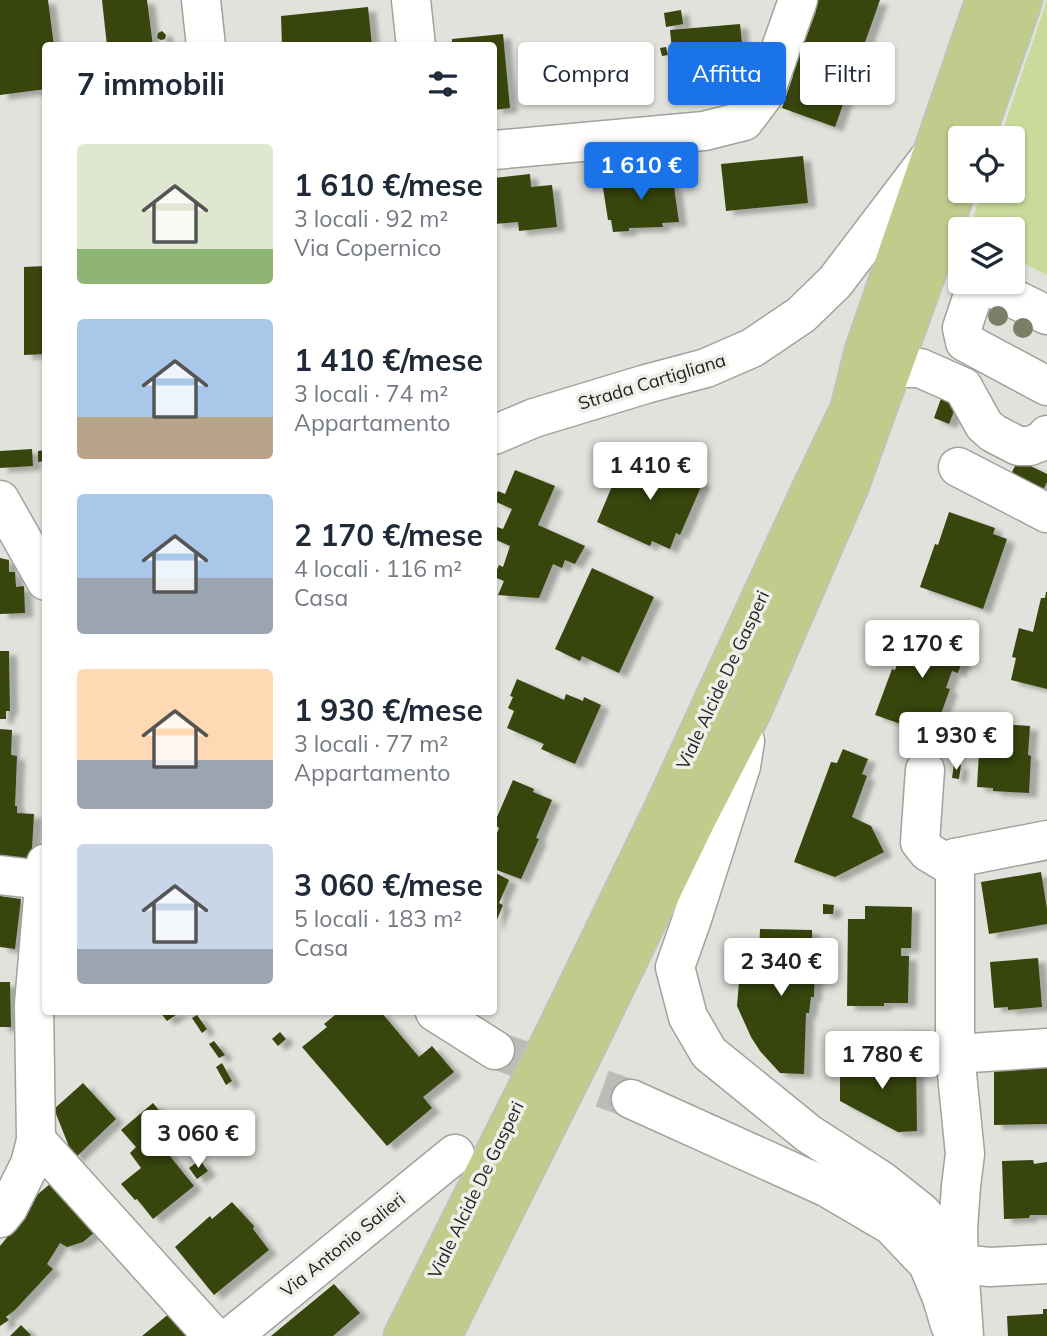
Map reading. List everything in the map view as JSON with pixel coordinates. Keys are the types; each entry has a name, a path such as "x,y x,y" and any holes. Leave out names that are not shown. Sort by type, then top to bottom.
{"main road":[{"name":"Viale Alcide De Gasperi","path":"442,1336 751,713 849,487 934,150 985,0"},
{"path":"979,126 1023,0"},
{"name":"Viale Alcide De Gasperi","path":"403,1336 663,810 807,498 883,346 949,203"}],"street":[{"path":"201,0 206,42"},
{"path":"411,0 416,42"},
{"path":"497,150 704,131 744,121 765,93 798,0"},
{"name":"Strada Cartigliana","path":"497,434 534,418 706,368 752,348 801,315 835,282 934,150"},
{"path":"973,294 962,328 965,342 1047,386"},
{"path":"1004,294 1045,315"},
{"path":"883,346 928,342 1045,405 1047,412"},
{"path":"883,346 920,368 963,387 984,425 993,433 1018,446 1030,446 1045,440 1047,435"},
{"path":"958,467 1047,513"},
{"path":"0,500 42,574"},
{"path":"751,713 741,766 675,967 688,1017 709,1053 809,1134 882,1181 921,1212 942,1236 959,1264"},
{"path":"925,770 920,842 928,852 948,864 955,858 1047,840"},
{"path":"955,858 955,1054 965,1154 958,1230 964,1336"},
{"path":"0,875 42,871"},
{"path":"0,1218 8,1208 30,1164 36,1140 34,1004 42,898"},
{"path":"440,1015 495,1050"},
{"path":"861,1052 928,1051 955,1054 1047,1048"},
{"path":"631,1099 828,1188 891,1225 928,1264 953,1336"},
{"path":"36,1140 213,1336"},
{"name":"Via Antonio Salieri","path":"232,1336 455,1154"},
{"path":"882,1181 911,1186 925,1183 965,1154"},
{"path":"959,1264 990,1267 1047,1264"}],"green space":[{"path":"1047,0 1047,275 1025,264 1025,217 973,217 978,203 1025,203 1025,126 1004,126"}],"building":[{"path":"0,0 48,0 53,42 42,42 42,90 0,95"},
{"path":"102,0 147,0 152,42 107,42"},
{"path":"818,0 880,0 865,42 805,42 816,11 814,10"},
{"path":"368,7 372,42 282,42 281,16"},
{"path":"681,10 683,24 666,27 664,13"},
{"path":"740,24 742,42 671,42 670,30"},
{"path":"162,31 166,35 165,39 161,40 157,38"},
{"path":"503,34 510,108 497,110 497,42 452,42 452,39"},
{"path":"666,47 668,55 662,56 660,48"},
{"path":"800,54 800,105 843,105 835,127 782,108 786,105 793,76 791,75"},
{"path":"803,156 808,203 726,211 721,164"},
{"path":"669,171 679,222 662,223 663,227 629,228 629,231 613,232 611,220 608,220 603,188 617,186 616,177"},
{"path":"530,174 531,187 552,185 557,227 519,231 518,222 497,224 497,178"},
{"path":"42,266 42,354 24,355 24,267"},
{"path":"943,393 959,399 949,424 934,418"},
{"path":"32,449 33,466 0,468 0,451"},
{"path":"42,450 42,462 38,462 38,451"},
{"path":"636,454 703,482 680,535 676,533 670,549 652,541 650,546 597,522 623,460 632,465"},
{"path":"1018,460 1047,474 1043,490 1011,474"},
{"path":"515,470 555,486 538,525 585,546 575,564 565,560 562,568 553,564 539,598 498,595 504,581 497,578 497,570 499,565 503,567 510,546 497,540 497,527 503,529 512,509 497,502 498,491 505,494"},
{"path":"949,512 995,528 993,534 1007,539 983,609 920,587"},
{"path":"0,558 9,560 9,572 15,572 16,587 24,586 25,613 0,614"},
{"path":"592,568 654,597 619,673 582,656 580,661 555,649"},
{"path":"1046,592 1047,689 1011,680 1016,658 1012,657 1019,628 1033,632 1041,598 1045,598"},
{"path":"924,625 969,641 958,673 952,671 946,688 950,689 934,733 875,715 907,638 918,642"},
{"path":"0,651 9,651 10,711 6,711 6,719 0,719"},
{"path":"517,679 564,700 566,694 583,701 584,697 601,705 575,764 541,749 544,744 507,728 514,711 508,708 513,697 510,696"},
{"path":"986,723 1030,726 1029,793 993,791 993,788 977,787 979,752 984,752"},
{"path":"0,729 12,730 11,755 17,756 17,813 34,814 31,865 0,863"},
{"path":"843,749 868,759 862,774 867,776 852,817 871,826 884,852 835,877 794,862 831,762 837,763"},
{"path":"954,764 961,765 959,779 952,778"},
{"path":"513,780 552,800 536,838 539,839 521,879 497,870 497,817"},
{"path":"1041,872 1047,924 989,934 981,882"},
{"path":"497,874 509,880 499,903 503,905 497,920"},
{"path":"0,896 21,899 15,949 0,947"},
{"path":"823,904 834,905 833,914 823,914"},
{"path":"865,906 912,907 911,948 901,948 901,956 909,956 908,1003 847,1006 848,919 865,919"},
{"path":"760,929 812,930 814,997 811,997 809,1013 806,1013 804,1074 780,1073 751,1037 737,1006 739,982 756,982"},
{"path":"1038,958 1042,1007 1008,1010 1008,1007 994,1008 990,962"},
{"path":"0,982 10,982 11,1027 0,1027"},
{"path":"162,1015 176,1015 167,1021"},
{"path":"197,1015 207,1029 202,1033 192,1018"},
{"path":"335,1015 384,1015 419,1057 432,1046 454,1072 423,1097 432,1108 387,1146 302,1047 327,1027 324,1024"},
{"path":"280,1032 286,1039 278,1046 272,1039"},
{"path":"214,1041 225,1055 219,1058 209,1044"},
{"path":"916,1059 917,1131 898,1132 840,1101 840,1062"},
{"path":"222,1063 232,1081 226,1085 216,1067"},
{"path":"1047,1067 1047,1124 994,1125 994,1071"},
{"path":"83,1083 116,1119 74,1159 54,1109"},
{"path":"153,1103 168,1121 163,1125 176,1141 165,1150 194,1186 153,1219 121,1184 141,1168 130,1153 136,1147 121,1130"},
{"path":"200,1160 208,1171 197,1179 189,1168"},
{"path":"1033,1160 1034,1164 1047,1162 1047,1215 1004,1219 1002,1161"},
{"path":"56,1179 102,1226 83,1242 67,1247 60,1243 47,1264 53,1269 6,1317 9,1320 0,1326 0,1246 27,1213 38,1194"},
{"path":"232,1202 254,1226 253,1229 269,1250 214,1295 175,1247 210,1216 212,1219"},
{"path":"334,1284 360,1313 333,1336 271,1336"},
{"path":"1043,1309 1047,1309 1047,1336 1008,1336 1007,1316 1043,1314"},
{"path":"170,1313 190,1336 142,1336"},
{"path":"21,1325 31,1335 10,1336"}],"tunnel":[{"path":"495,1050 631,1099"}]}
